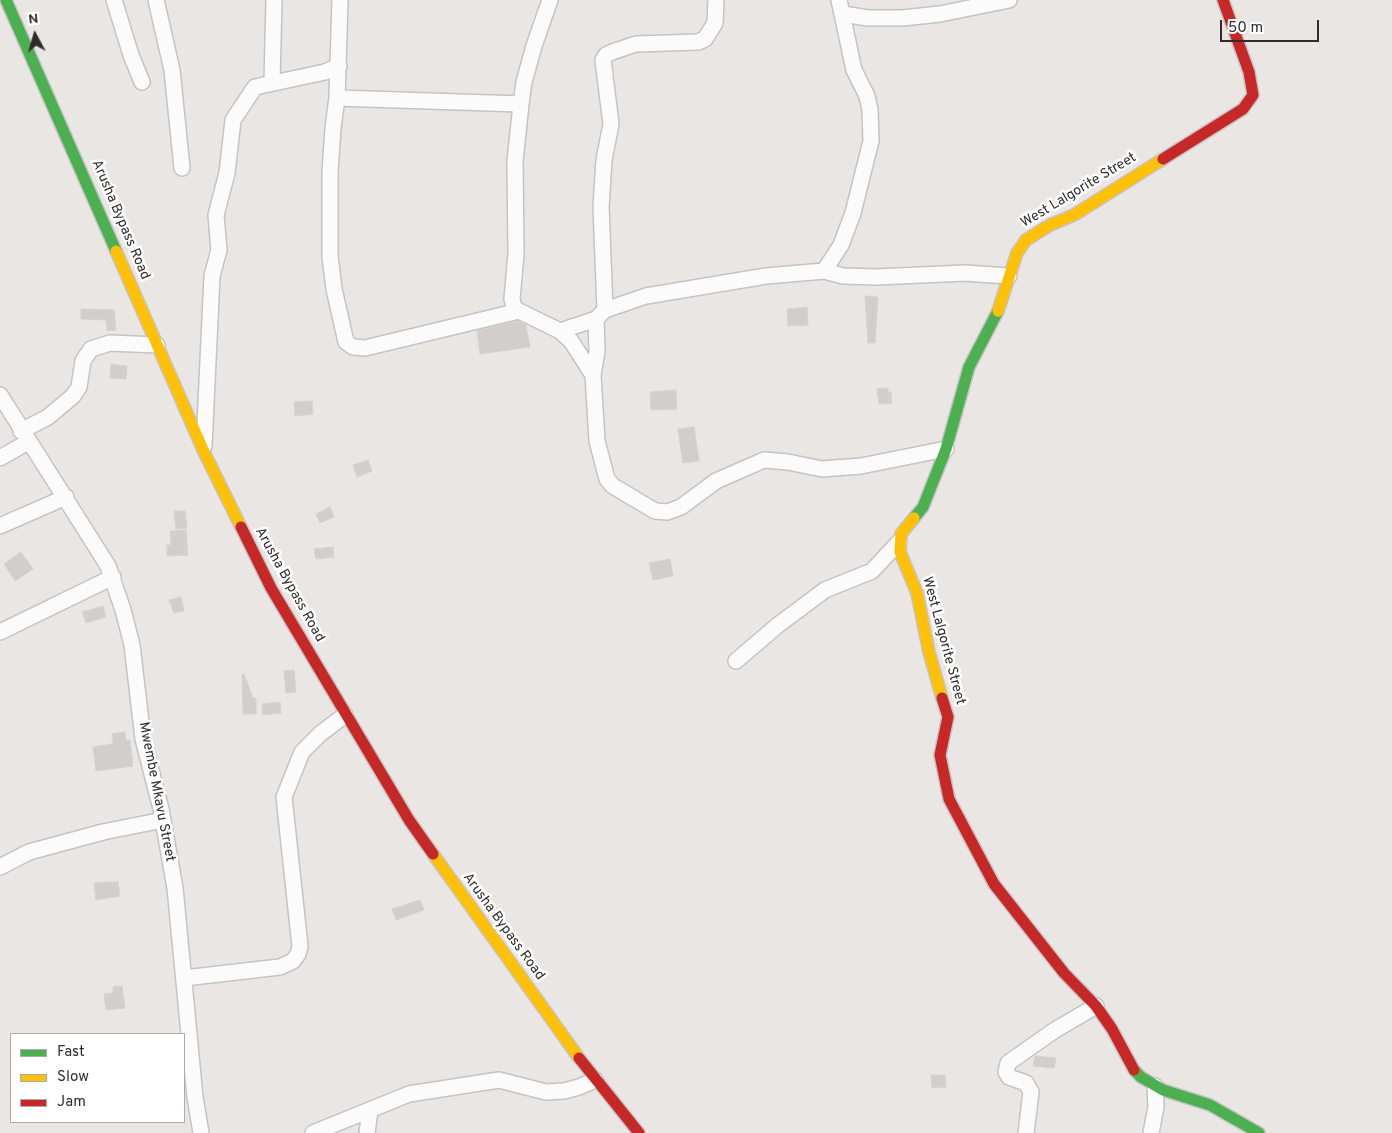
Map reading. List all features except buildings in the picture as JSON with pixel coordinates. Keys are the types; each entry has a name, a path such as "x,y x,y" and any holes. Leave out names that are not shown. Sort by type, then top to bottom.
{"street":[{"name":"Arusha Bypass Road","path":"6,0 83,172 204,452 266,580 345,715 415,828 595,1080 638,1133"},
{"path":"114,0 131,55 142,82"},
{"path":"156,0 172,70 182,168"},
{"path":"272,82 274,0"},
{"path":"340,0 339,66 330,172 330,256 334,289 346,342 353,347 365,348 519,311"},
{"path":"550,0 534,46 520,104 515,161 516,254 512,298 514,308 560,331 580,353 593,375"},
{"path":"716,0 715,23 706,39 691,42 636,44 612,52 603,60 611,124 604,160 600,314 593,375 597,441 607,479 613,486 654,511 667,512 680,507 716,481 764,460 788,462 822,469 861,466 946,449"},
{"path":"841,7 868,18 902,18 940,14 1009,0"},
{"name":"West Lalgorite Street","path":"1223,0 1249,72 1253,95 1249,102 1243,108 1074,215 1043,229 1026,240 1016,253 997,314 969,367 946,449 923,507 901,534 899,542 900,552 917,593 929,652 948,718 940,755 942,773 950,799 994,884 1064,973 1096,1006 1112,1029 1134,1070 1155,1086 1210,1105 1259,1133"},
{"path":"824,271 841,245 853,213 871,141 870,110 867,96 854,70 841,7"},
{"path":"204,452 212,276 219,250 216,215 227,173 231,132 236,114 254,87 325,72 339,66"},
{"path":"337,98 520,104"},
{"path":"560,331 600,314 660,293 766,276 824,271 842,276 876,277 965,273 1009,276"},
{"path":"0,458 73,396 79,387 84,361 91,349 110,343 157,346"},
{"name":"Mwembe Mkavu Street","path":"0,395 24,436 66,497 108,566 113,577 132,645 143,739 163,820 175,888 194,1097 201,1133"},
{"path":"0,526 66,497"},
{"path":"736,661 778,625 825,590 872,571 899,542"},
{"path":"0,632 113,577"},
{"path":"184,978 280,967 293,961 298,954 300,946 284,797 302,752 320,734 345,715"},
{"path":"0,867 29,852 104,832 163,820"},
{"path":"1026,1133 1031,1092 1026,1083 1009,1077 1006,1072 1008,1063 1055,1030 1096,1006"},
{"path":"313,1133 410,1094 468,1083 499,1080 546,1092 579,1087 595,1080"},
{"path":"1151,1133 1156,1107 1155,1086"},
{"path":"368,1133 370,1110"}],"traffic: fast":[{"path":"6,0 116,251"},
{"path":"914,518 923,507 946,449 969,367 998,311"},
{"path":"1134,1070 1141,1077 1163,1090 1210,1105 1259,1133"}],"traffic: slow":[{"path":"998,311 1017,253 1026,240 1050,225 1074,215 1163,159"},
{"path":"116,251 204,452 241,527"},
{"path":"914,518 901,534 900,552 917,593 929,652 942,698"},
{"path":"433,854 579,1058"}],"traffic: jam":[{"path":"1163,159 1243,109 1253,95 1249,72 1223,0"},
{"path":"241,527 271,588 409,820 433,854"},
{"path":"942,698 948,717 940,755 949,799 994,884 1064,973 1096,1006 1112,1029 1134,1070"},
{"path":"579,1058 639,1133"}]}
